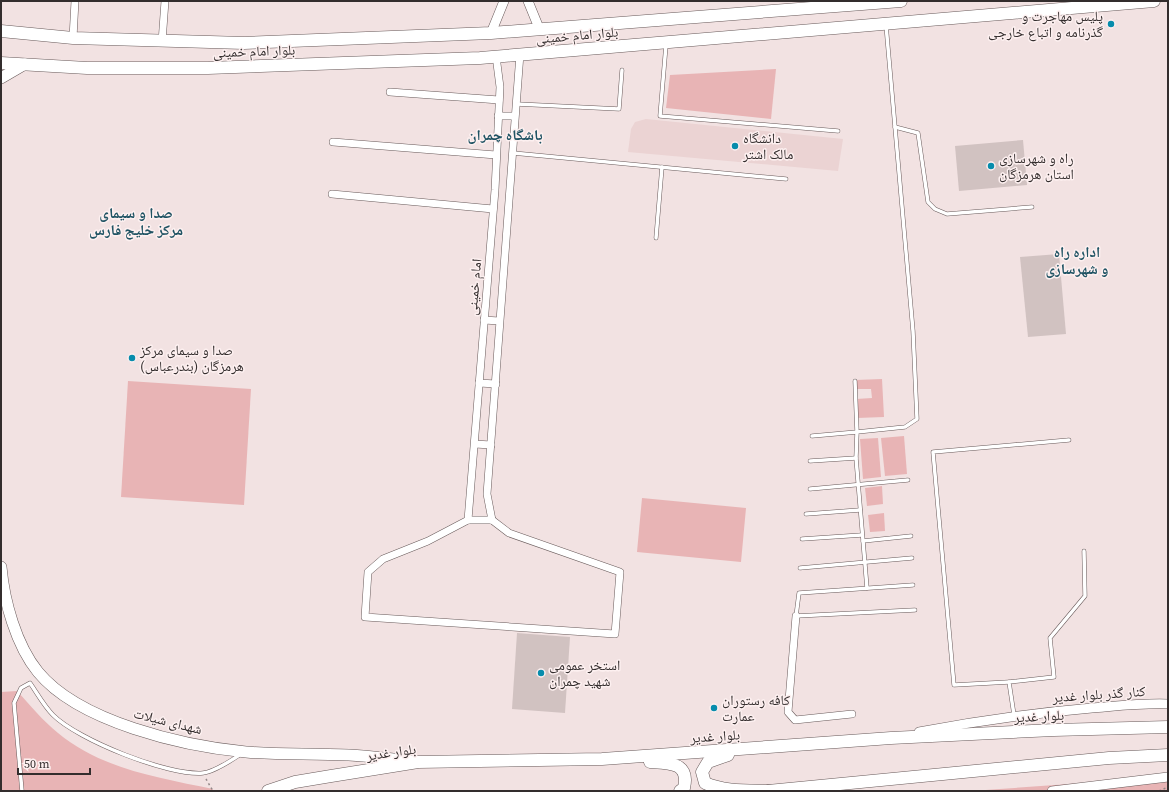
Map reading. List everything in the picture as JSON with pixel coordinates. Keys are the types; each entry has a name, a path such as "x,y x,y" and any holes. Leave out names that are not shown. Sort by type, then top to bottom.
{"main road":[{"name":"بلوار امام خمینی","path":"1,31 73,38 162,42 244,43 490,33 900,1"},
{"name":"بلوار امام خمینی","path":"1,63 87,68 208,68 496,56 1154,1"},
{"path":"883,2 886,24"},
{"path":"1,55 64,61 87,68"},
{"path":"1,78 25,64"},
{"name":"شهدای شیلات","path":"1,567 7,605 28,657 38,672 61,693 87,710 126,726 180,740 245,752 348,755 418,762"},
{"name":"بلوار غدیر","path":"268,791 296,782 418,762 614,758 891,738 1054,730 1168,727"},
{"path":"766,748 720,756 708,762 702,772 706,783 713,786 773,791"},
{"path":"768,791 1109,758 1168,755"},
{"path":"614,758 677,765 683,771 686,780 684,788 680,791"}],"street":[{"path":"73,38 75,1"},
{"path":"162,42 165,1"},
{"path":"490,33 504,1"},
{"path":"528,1 539,28"},
{"path":"492,520 487,494 496,384 508,194 520,54"},
{"name":"امام خمینی","path":"468,520 494,194 500,87 496,56"},
{"path":"390,92 499,100"},
{"path":"498,116 514,116"},
{"path":"333,142 496,155"},
{"path":"332,194 493,209"},
{"path":"494,194 508,194"},
{"path":"490,254 504,256"},
{"path":"484,320 499,321"},
{"path":"479,383 496,384"},
{"path":"474,444 491,445"},
{"path":"468,520 492,520 510,533 620,572 615,634 365,617 368,572 384,559 428,541 468,520"},
{"path":"796,616 788,712 795,720 852,714"},
{"name":"کنار گذر بلوار غدیر","path":"891,738 1014,716 1124,705 1168,704"},
{"path":"1052,791 1168,777"}],"lane":[{"path":"812,436 905,427 917,419 913,332 886,24"},
{"path":"666,42 660,116 838,131"},
{"path":"516,104 619,109 622,70"},
{"path":"895,127 918,133 928,202 935,209 946,214 1032,207"},
{"path":"512,153 786,179"},
{"path":"656,238 662,167"},
{"path":"855,381 857,432 856,458 867,588"},
{"path":"1069,440 933,452 954,685 1009,682 1054,677 1050,638 1085,596 1084,551"},
{"path":"810,461 856,458"},
{"path":"810,489 908,480"},
{"path":"806,514 860,510"},
{"path":"802,539 862,535"},
{"path":"863,542 911,536"},
{"path":"800,568 912,558"},
{"path":"913,585 799,593 796,616 915,610"},
{"path":"22,791 14,703 21,688 30,682 54,715 79,734 122,754 167,769 203,773 230,761 245,752"},
{"path":"1009,682 1014,716"}],"path":[{"path":"203,773 213,791"},
{"path":"1159,791 1168,787"}],"shaded area":[{"path":"776,69 771,119 666,108 670,75"},
{"name":"دانشگاه مالک اشتر","path":"646,119 843,139 838,171 628,152 631,129 635,122"},
{"path":"882,379 884,417 857,418 856,399 872,398 871,389 856,389 855,380"},
{"path":"128,381 251,389 244,505 121,497"},
{"path":"904,436 907,474 885,476 881,438"},
{"path":"878,438 881,477 863,479 860,439"},
{"path":"882,486 883,504 867,506 865,488"},
{"path":"642,498 746,508 741,562 637,552"},
{"path":"884,513 885,531 870,532 868,515"},
{"path":"17,691 52,728 75,745 93,755 112,764 172,781 213,789 212,791 1,791 1,692"},
{"path":"1154,778 1168,779 1168,791 971,791"}],"building":[{"name":"راه و شهرسازی استان هرمزگان","path":"1023,140 1027,185 959,191 955,146"},
{"path":"1059,254 1066,334 1028,337 1020,257"},
{"name":"استخر عمومی شهید چمران","path":"517,633 570,637 565,713 512,709"}],"place":[{"name":"پلیس مهاجرت و گذرنامه و اتباع خارجى","path":"1111,24"},
{"name":"دانشگاه مالک اشتر","path":"735,146"},
{"name":"راه و شهرسازی استان هرمزگان","path":"991,166"},
{"name":"صدا و سیمای مرکز هرمزگان (بندرعباس)","path":"132,358"},
{"name":"استخر عمومی شهید چمران","path":"541,673"},
{"name":"کافه رستوران عمارت","path":"714,708"}],"district":[{"name":"باشگاه چمران","path":"505,135"},
{"name":"صدا و سیمای مرکز خلیج فارس","path":"136,222"},
{"name":"اداره راه و شهرسازی","path":"1077,260"}]}
